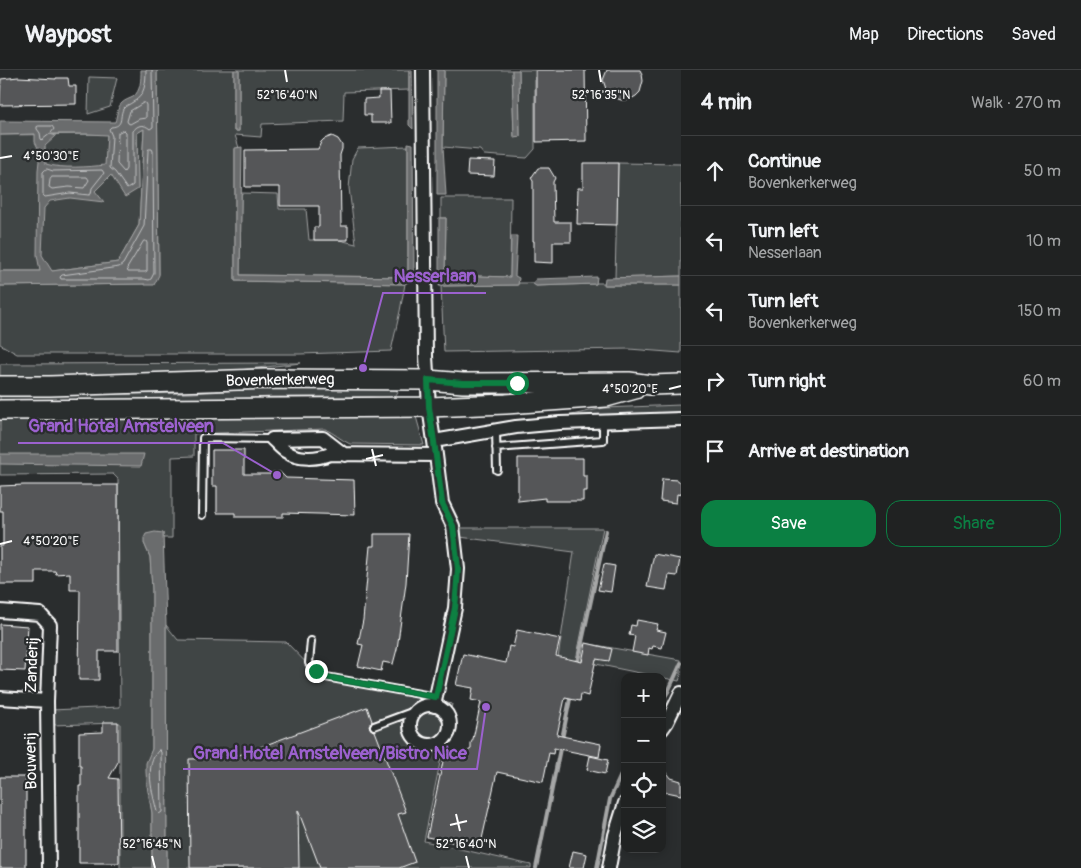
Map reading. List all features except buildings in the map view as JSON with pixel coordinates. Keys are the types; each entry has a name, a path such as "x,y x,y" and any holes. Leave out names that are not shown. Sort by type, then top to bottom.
{"main road":[{"name":"Bovenkerkerweg","path":"0,386 60,386 266,379 428,380 463,383 629,382 651,385 681,384"},
{"name":"Bovenkerkerweg","path":"0,410 429,407 506,404 606,396 651,385"}],"street":[{"path":"423,70 424,278 429,407 442,503 453,526 458,569 455,608 435,701 448,718 450,726 442,740 430,745 415,738 411,732 410,724 417,710 435,701"},
{"path":"434,441 534,425 602,421 681,420"},
{"path":"272,439 323,438 345,455"},
{"path":"272,439 286,452 299,457 322,458 330,454 436,456"},
{"name":"Zanderij","path":"0,611 40,614 50,625 47,701"},
{"path":"666,724 681,692"},
{"path":"0,698 47,701"},
{"name":"Bouwerij","path":"47,701 49,868"},
{"path":"609,868 614,835 623,808"}],"lane":[{"path":"496,448 603,440 602,421"},
{"path":"496,431 497,470"},
{"path":"202,515 203,438 272,439"},
{"path":"311,641 310,663 316,671 326,677 435,701"},
{"path":"374,726 417,710"}],"shaded area":[{"path":"157,70 234,70 234,131 239,131 239,70 409,70 409,90 344,92 343,121 262,124 261,137 235,135 239,148 235,149 235,281 405,284 391,351 300,354 17,354 0,344 0,286 154,284 159,274"},
{"path":"444,70 512,70 514,137 520,137 519,70 535,70 535,149 527,158 484,155 480,150 443,147"},
{"path":"89,77 117,78 110,107 88,114"},
{"path":"144,129 139,225 118,262 52,271 0,271 0,135 107,134 106,165 138,189 137,133"},
{"path":"408,146 408,277 240,275 241,193 278,194 279,209 306,209 309,240 339,240 356,244 349,188 352,159 358,148"},
{"path":"618,163 681,164 681,276 615,278"},
{"path":"441,198 511,198 510,277 445,275 446,218 441,218"},
{"path":"518,283 532,283 536,286 596,283 604,283 605,285 681,285 681,353 629,349 444,352 441,286 517,285"},
{"path":"301,363 178,377 0,378 0,364"},
{"path":"275,388 395,388 398,393 395,397 389,398 272,397 149,403 0,404 0,396 192,393"},
{"path":"681,405 681,413 567,416 604,408"},
{"path":"415,413 424,445 350,444 325,429 194,434 194,456 172,457 172,538 163,538 163,533 144,543 150,557 152,589 152,749 147,763 147,785 152,813 152,868 120,868 120,723 52,725 51,710 120,707 118,479 113,474 0,475 0,418"},
{"path":"460,528 603,528 576,660 569,661 558,658 574,552 460,537"},
{"path":"166,625 178,640 286,642 319,676 452,704 424,841 531,865 531,868 167,868"},
{"path":"584,643 681,660 681,675 679,681 666,678 666,673 640,673 581,661"}],"water":[{"path":"141,70 157,70 159,275 154,285 0,286 0,271 40,271 37,255 40,152 35,142 35,134 0,135 0,121 115,122 120,105 138,92","holes":["144,129 139,225 118,262 52,271 42,255 44,208 50,201 70,198 104,202 95,191 111,175 125,197 138,189 137,133","50,134 107,135 105,165 67,167 46,164 45,146 56,136"]},
{"path":"234,70 239,70 239,131 234,131"},
{"path":"409,70 412,70 413,129 409,125"},
{"path":"437,70 444,70 443,147 446,195 437,195"},
{"path":"512,70 519,70 520,137 514,138"},
{"path":"408,143 413,144 414,274 411,281 404,284 235,281 235,148 242,147 240,275 408,277"},
{"path":"439,218 446,218 445,275 510,277 511,236 517,236 515,276 519,278 518,285 439,286"},
{"path":"681,276 681,285 604,285 605,278"},
{"path":"597,277 596,284 536,286 532,283 536,279"},
{"path":"0,454 144,454 141,466 0,464"},
{"path":"163,533 166,625 167,868 152,868 152,813 146,772 146,763 152,749 152,589 150,557 144,543 144,538 146,534"}],"waterway":[{"path":"577,665 606,531"},
{"path":"666,695 681,663"},
{"path":"536,868 571,694"},
{"path":"597,868 610,799 621,775"}],"place":[{"name":"Nesserlaan","path":"363,368"},
{"name":"Grand Hotel Amstelveen","path":"277,475"},
{"name":"Grand Hotel Amstelveen/Bistro Nice","path":"486,707"}],"route":[{"path":"316,671 326,677 436,697 455,608 458,569 453,526 442,503 429,407 428,380 463,383 517,383"}]}
